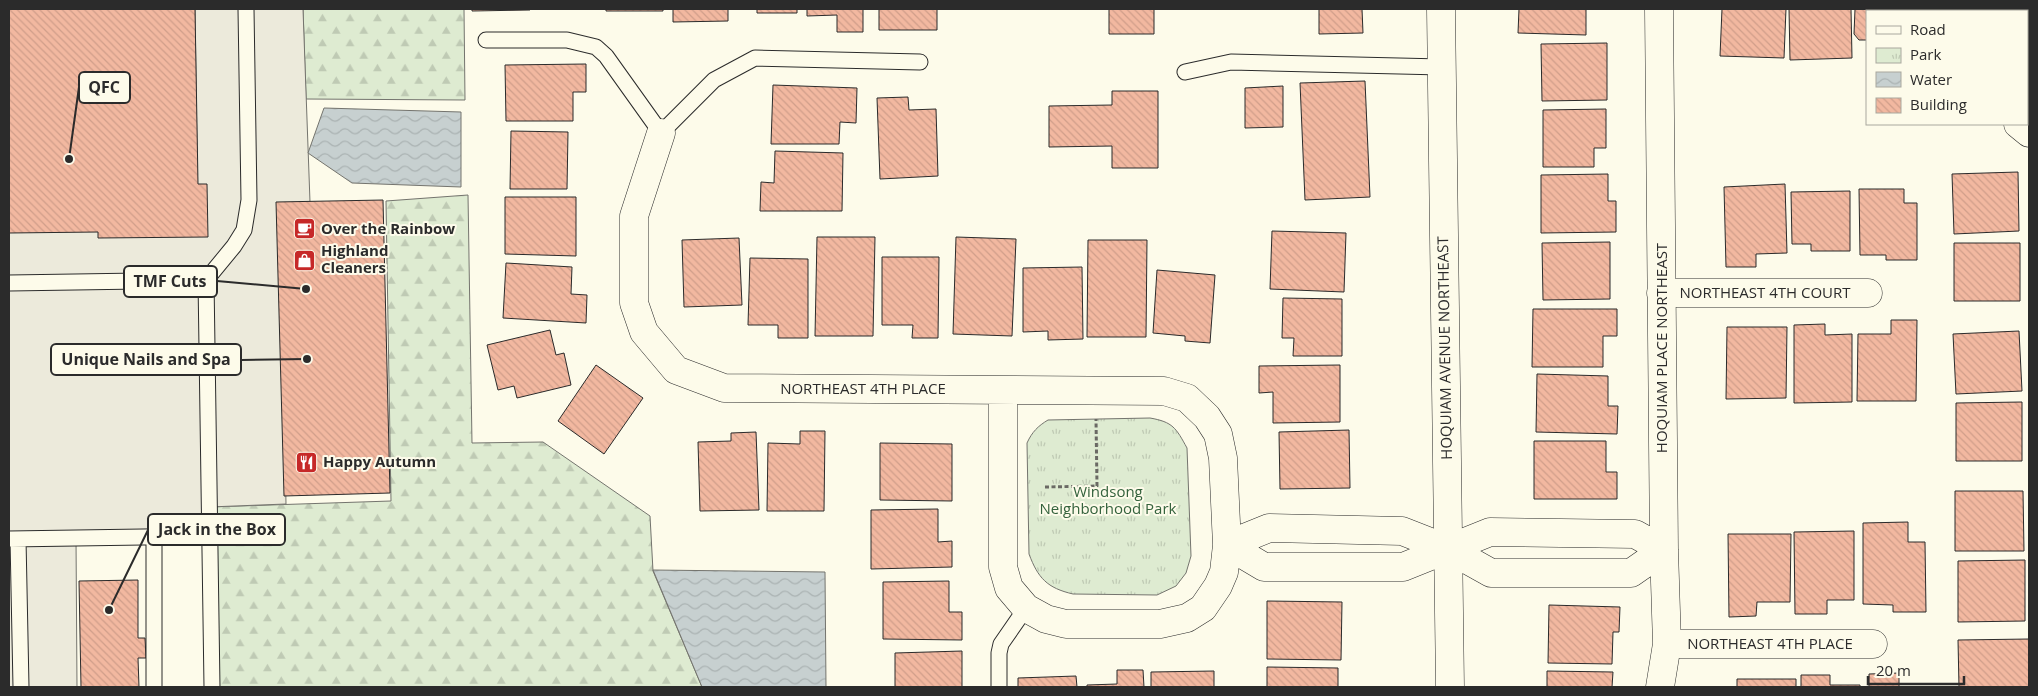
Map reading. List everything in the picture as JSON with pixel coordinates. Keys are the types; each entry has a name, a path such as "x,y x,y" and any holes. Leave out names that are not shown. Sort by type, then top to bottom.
{"street":[{"name":"HOQUIAM AVENUE NORTHEAST","path":"1441,9 1450,687"},
{"name":"HOQUIAM PLACE NORTHEAST","path":"1659,9 1664,550 1667,644 1660,687"},
{"path":"2019,125 2029,133"},
{"name":"NORTHEAST 4TH PLACE","path":"661,133 634,216 634,303 644,332 676,370 724,388 1164,391 1187,398 1207,417 1218,434 1223,458 1227,545 1224,572 1218,586 1203,608 1187,618 1160,624 1066,624 1046,619 1026,608 1009,588 1003,567 1003,390"},
{"name":"NORTHEAST 4TH COURT","path":"1661,293 1868,293"},
{"path":"1227,545 1264,567 1403,567 1448,550 1490,532 1635,534 1664,550 1631,573 1491,573 1448,550 1402,531 1269,528 1227,545"},
{"name":"NORTHEAST 4TH PLACE","path":"1667,644 1873,644"}],"lane":[{"path":"212,687 206,280 234,246 244,230 249,200 246,9"},
{"path":"486,40 567,40 596,47 606,56 661,133 714,80 754,58 920,62"},
{"path":"1185,72 1231,62 1442,66"},
{"path":"9,283 206,280"},
{"path":"154,536 154,687"},
{"path":"21,687 14,539 210,536"},
{"path":"999,687 999,653 1001,644 1026,608"}],"path":[{"path":"1045,487 1097,486 1096,391"}],"green space":[{"path":"303,9 464,9 465,100 306,99"},
{"path":"468,195 472,443 543,442 650,516 653,571 702,687 212,687 209,507 391,501 386,201"},
{"name":"Windsong Neighborhood Park","path":"1150,418 1173,427 1187,448 1191,556 1186,573 1176,586 1157,595 1073,594 1056,589 1040,576 1029,554 1027,443 1038,427 1048,420"}],"shaded area":[{"path":"195,9 303,9 310,202 280,203 286,504 209,507 210,536 76,538 77,687 9,687 9,226 198,224"}],"water":[{"path":"324,108 461,112 461,187 352,183 308,153"},
{"path":"653,570 825,572 826,687 702,687"}],"building":[{"path":"9,9 195,9 198,184 207,184 208,237 98,238 98,232 9,233"},
{"path":"472,9 530,9 530,10 472,11"},
{"path":"606,9 663,9 663,11 606,11"},
{"path":"673,9 728,9 728,21 673,22"},
{"path":"757,9 797,9 797,13 757,13"},
{"path":"807,9 863,9 863,32 837,32 837,15 807,16"},
{"path":"879,9 937,9 937,30 879,30"},
{"path":"1109,9 1154,9 1154,34 1109,34"},
{"path":"1319,9 1362,9 1363,33 1319,34"},
{"path":"1519,9 1586,9 1586,35 1518,33"},
{"path":"1722,9 1786,9 1784,58 1720,56"},
{"path":"1789,9 1851,9 1852,58 1790,60"},
{"path":"1855,9 1916,9 1866,10 1866,40 1859,40 1854,34"},
{"path":"1607,43 1607,100 1542,101 1541,44"},
{"path":"586,64 586,92 573,92 573,121 506,121 505,65"},
{"path":"1365,81 1370,197 1305,200 1300,83"},
{"path":"773,85 857,88 856,123 840,122 839,144 771,144"},
{"path":"1283,86 1283,127 1245,128 1245,88"},
{"path":"1112,91 1158,91 1158,168 1112,168 1112,146 1049,147 1049,106 1112,105"},
{"path":"908,97 909,110 936,109 938,176 880,179 877,98"},
{"path":"1606,109 1606,148 1594,148 1594,167 1543,167 1543,110"},
{"path":"511,131 568,132 567,189 510,189"},
{"path":"775,151 843,153 842,211 760,211 761,182 774,183"},
{"path":"2018,172 2019,231 1954,234 1952,174"},
{"path":"1608,174 1608,201 1616,201 1616,232 1541,233 1541,175"},
{"path":"1785,184 1787,253 1756,254 1756,267 1726,267 1724,187"},
{"path":"1859,189 1904,189 1904,203 1917,203 1917,260 1886,260 1886,255 1860,255"},
{"path":"1850,191 1850,251 1811,251 1811,244 1792,244 1791,192"},
{"path":"505,197 576,197 576,256 505,254"},
{"path":"383,200 390,493 284,496 276,202"},
{"path":"1272,231 1346,233 1344,292 1270,289"},
{"path":"817,237 875,237 873,336 815,336"},
{"path":"956,237 1016,239 1012,336 953,334"},
{"path":"739,238 742,305 684,307 682,240"},
{"path":"1088,240 1147,240 1146,337 1087,337"},
{"path":"1610,242 1610,299 1543,300 1542,243"},
{"path":"1954,243 2020,243 2020,301 1954,301"},
{"path":"882,257 939,257 938,338 912,338 913,325 882,325"},
{"path":"750,258 808,259 808,338 778,338 778,325 748,325"},
{"path":"506,263 572,267 571,294 587,295 586,323 503,318"},
{"path":"1082,267 1083,339 1048,340 1048,331 1023,332 1023,268"},
{"path":"1157,270 1215,275 1210,343 1185,341 1185,336 1153,333"},
{"path":"1283,298 1342,299 1342,356 1293,356 1294,338 1282,338"},
{"path":"1533,309 1617,309 1617,336 1603,336 1603,367 1532,367"},
{"path":"1891,320 1917,320 1916,401 1857,401 1858,334 1891,334"},
{"path":"1825,324 1825,335 1852,334 1852,402 1794,403 1794,325"},
{"path":"1727,327 1787,327 1786,398 1726,399"},
{"path":"550,330 556,355 564,353 571,385 517,398 514,386 498,390 487,345"},
{"path":"2019,331 2022,391 1956,394 1953,334"},
{"path":"596,365 643,398 604,454 558,421"},
{"path":"1340,365 1340,422 1273,423 1273,392 1259,393 1259,366"},
{"path":"1537,374 1608,376 1608,406 1618,406 1617,434 1536,432"},
{"path":"2022,402 2022,461 1956,461 1956,403"},
{"path":"1349,430 1350,488 1280,489 1279,432"},
{"path":"800,431 825,431 824,511 767,511 768,443 800,444"},
{"path":"756,432 759,510 700,511 698,442 731,441 731,433"},
{"path":"1534,441 1606,441 1606,472 1617,472 1617,499 1534,499"},
{"path":"880,443 952,444 952,501 880,500"},
{"path":"1955,491 2023,491 2024,551 1955,551"},
{"path":"938,509 938,542 952,541 952,567 871,569 871,510"},
{"path":"1908,522 1908,542 1925,542 1926,612 1893,612 1893,605 1863,604 1863,523"},
{"path":"1854,531 1854,600 1827,600 1827,614 1795,614 1794,532"},
{"path":"1728,534 1791,534 1790,602 1757,602 1756,616 1729,617"},
{"path":"2025,560 2025,621 1958,622 1958,561"},
{"path":"138,580 138,638 145,638 146,658 138,658 139,687 81,687 79,581"},
{"path":"949,581 949,612 962,612 962,640 883,639 883,582"},
{"path":"1267,601 1342,602 1341,660 1267,659"},
{"path":"1549,605 1620,607 1619,632 1613,632 1612,664 1548,663"},
{"path":"2029,639 2029,687 1959,687 1958,640"},
{"path":"962,651 962,687 895,687 895,653"},
{"path":"1267,667 1338,668 1338,687 1267,687"},
{"path":"1117,670 1143,670 1144,687 1087,687 1087,685 1117,684"},
{"path":"1214,671 1214,687 1151,687 1151,672"},
{"path":"1547,671 1613,672 1612,687 1547,687"},
{"path":"1899,673 1899,687 1869,687 1869,674"},
{"path":"1801,675 1830,675 1830,685 1860,685 1860,687 1801,687"},
{"path":"1076,676 1077,687 1018,687 1018,678"},
{"path":"1737,679 1796,679 1796,687 1737,687"}],"place":[{"name":"QFC","path":"69,159"},
{"name":"Over the Rainbow","path":"305,229"},
{"name":"Highland Cleaners","path":"305,260"},
{"name":"TMF Cuts","path":"306,289"},
{"name":"Unique Nails and Spa","path":"307,359"},
{"name":"Happy Autumn","path":"307,462"},
{"name":"Jack in the Box","path":"109,610"}]}
